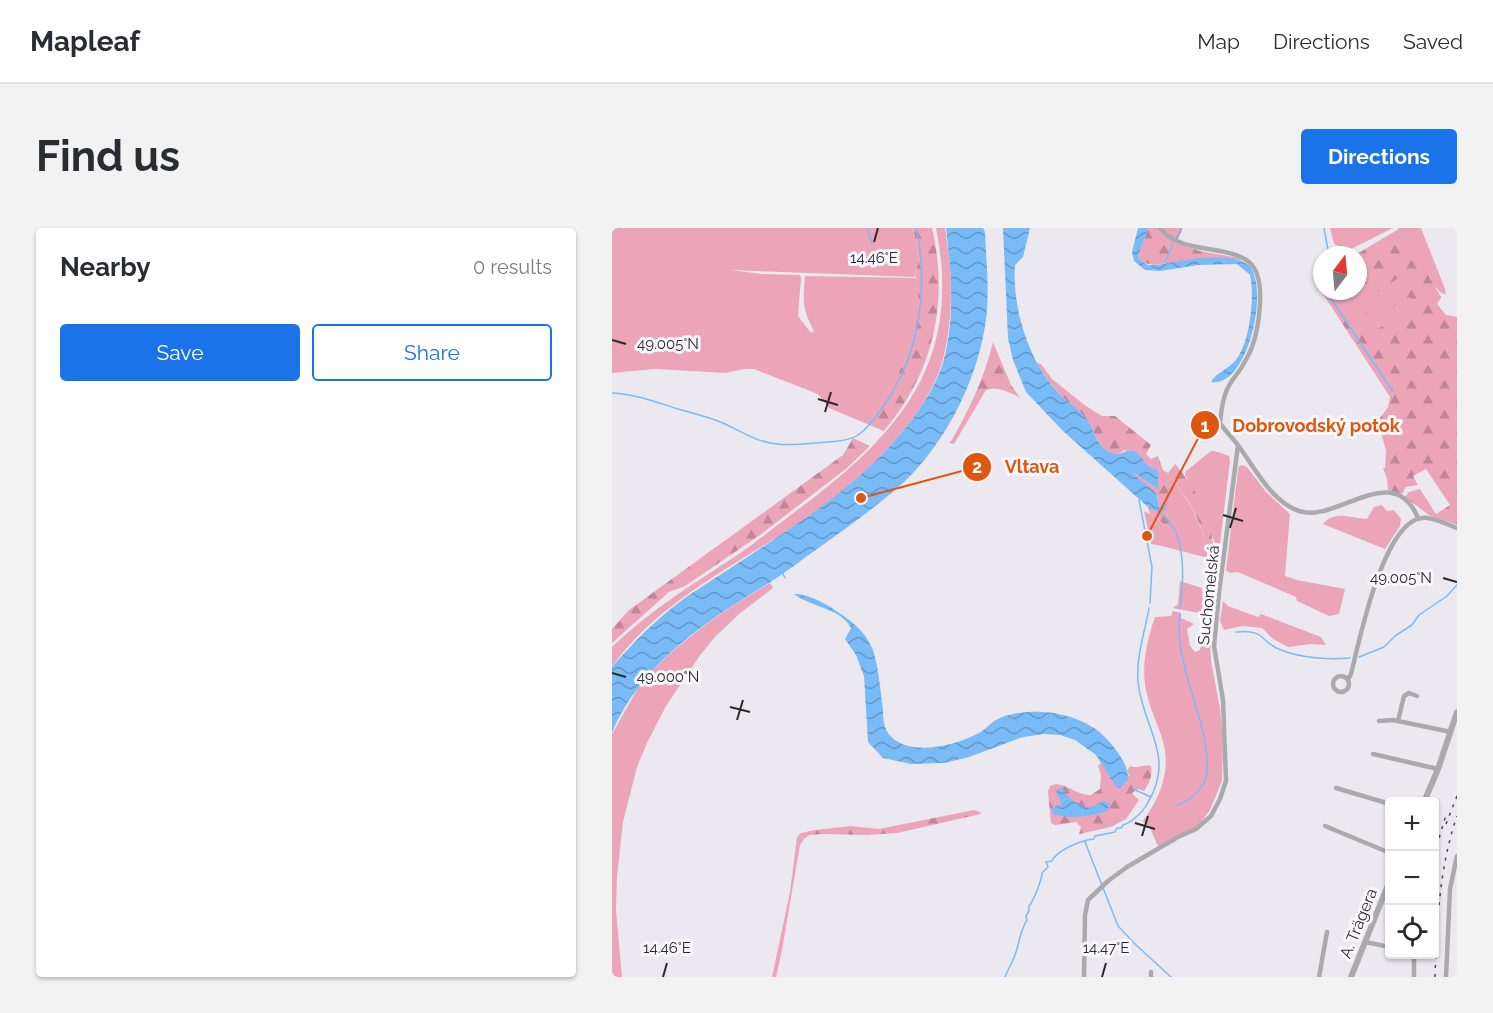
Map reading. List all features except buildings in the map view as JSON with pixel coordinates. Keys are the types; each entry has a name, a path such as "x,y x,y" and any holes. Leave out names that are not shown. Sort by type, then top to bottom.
{"street":[{"path":"1160,228 1173,239 1184,244 1241,257 1254,267 1260,279 1258,321 1253,344 1242,368 1226,391 1220,423 1239,445 1263,480 1280,499 1300,512 1312,514 1363,497 1389,492 1407,501 1418,518"},
{"name":"Suchomelská","path":"1084,977 1085,915 1088,900 1103,885 1135,862 1196,829 1210,816 1220,799 1226,781 1223,700 1214,657 1214,646 1239,445"},
{"path":"1348,679 1383,563 1400,535 1410,523 1418,518 1428,518 1457,528"},
{"path":"1398,721 1404,696 1409,693 1417,696"},
{"path":"1426,797 1438,769 1457,712"},
{"path":"1379,721 1398,721 1451,732"},
{"path":"1373,754 1438,769"},
{"path":"1336,788 1385,803"},
{"path":"1325,826 1385,851"},
{"path":"1446,977 1447,930 1457,856"},
{"name":"A. Trägera","path":"1351,977 1385,890"},
{"path":"1319,977 1326,932"},
{"path":"1365,942 1385,945"},
{"path":"1414,959 1414,977"}],"green space":[{"path":"612,228 912,228 918,252 915,277 730,270 800,275 798,316 811,333 814,331 804,304 805,276 916,278 919,298 918,318 914,337 899,374 867,424 829,408 818,394 754,369 726,373 655,369 612,373"},
{"path":"912,228 932,228 939,283 937,309 926,360 915,385 884,431 867,424 896,378 916,328 918,253"},
{"path":"936,228 945,228 949,259 951,307 947,339 935,381 903,431 881,455 833,498 787,531 670,607 629,645 612,667 612,647 626,634 672,598 736,556 843,474 889,428 908,403 923,375 934,346 941,313 942,272"},
{"path":"1148,228 1183,228 1176,243 1200,251 1239,258 1242,261 1235,259 1190,260 1154,265 1144,263 1138,257"},
{"path":"1330,228 1393,228 1357,246 1334,244"},
{"path":"1399,228 1421,228 1446,294 1434,286 1428,267 1421,263 1437,295 1435,304 1446,318 1457,322 1457,455 1340,300 1367,300 1367,256 1400,242 1397,233"},
{"path":"1399,229 1399,239 1410,258 1419,264 1428,260 1430,278 1441,297 1437,304 1446,315 1457,317 1457,376 1451,380 1457,389 1457,525 1429,515 1405,497 1409,492 1420,489 1436,514 1450,505 1426,469 1413,476 1418,485 1406,487 1402,494 1388,490 1383,468 1385,468 1386,451 1380,418 1388,407 1390,397 1327,300 1365,300 1352,309 1357,318 1405,289 1398,278 1367,299 1367,248","holes":["1409,297 1415,306 1368,335 1363,327"]},
{"path":"993,342 1011,385 1020,398 999,389 986,390 954,444 950,443 975,394"},
{"path":"1036,363 1041,364 1052,379 1086,406 1102,416 1115,416 1151,445 1146,454 1151,459 1158,456 1163,470 1168,473 1175,464 1191,485 1203,508 1214,546 1214,559 1209,558 1197,518 1175,483 1171,485 1175,539 1170,542 1163,525 1150,514 1148,507 1159,512 1158,496 1132,473 1158,489 1158,470 1125,450 1115,455 1106,450 1098,441 1085,417 1057,391"},
{"path":"853,438 870,446 847,468 760,535 685,586 669,592 612,643 612,629 629,610 843,455"},
{"path":"1211,451 1229,456 1230,461 1220,544 1215,543 1199,501 1185,475 1186,471"},
{"path":"1242,465 1247,467 1266,492 1290,514 1285,576 1345,589 1339,614 1329,616 1297,601 1296,597 1238,572 1230,573 1226,570 1238,470"},
{"path":"1175,483 1197,518 1209,558 1151,544 1144,511 1156,517 1175,539 1170,485"},
{"path":"1382,505 1387,511 1394,510 1401,519 1400,526 1385,549 1323,524 1332,517 1338,516 1367,519 1374,507"},
{"path":"1180,581 1202,588 1204,614 1173,608 1178,604"},
{"path":"770,583 773,588 739,614 701,654 666,706 637,767 623,822 617,876 616,910 622,977 612,977 612,734 639,686 641,687 641,683 655,668 701,628"},
{"path":"1223,601 1228,606 1258,617 1261,614 1321,637 1326,645 1288,647 1273,639 1262,628 1242,626 1224,630 1220,621"},
{"path":"1173,611 1181,613 1181,618 1194,624 1187,629 1190,646 1195,652 1200,650 1204,619 1212,619 1211,661 1220,708 1223,740 1222,781 1210,810 1198,826 1158,846 1150,828 1143,821 1160,792 1166,761 1162,738 1147,696 1145,662 1147,644 1155,617 1171,616"},
{"path":"1102,762 1117,787 1129,775 1127,771 1130,766 1151,766 1151,776 1144,791 1138,789 1132,793 1139,800 1126,819 1111,827 1079,834 1081,827 1076,822 1055,825 1051,823 1048,791 1050,786 1060,785 1085,795 1091,795 1100,789 1101,775 1098,766"},
{"path":"974,810 981,814 897,833 823,834 809,835 804,839 797,837 801,833 815,830 851,826 879,829"},
{"path":"797,837 804,839 800,845 776,977 772,977 790,892"}],"water":[{"path":"946,228 983,228 988,281 984,333 978,357 960,404 948,426 919,466 873,508 778,577 719,615 676,648 639,686 612,732 612,667 635,642 683,600 799,523 845,488 888,448 924,401 939,375 948,339 951,292"},
{"path":"1003,228 1030,228 1023,257 1015,265 1015,281 1019,315 1037,362 1062,397 1086,418 1098,442 1106,450 1115,454 1133,451 1150,467 1158,470 1158,489 1132,473 1157,494 1160,513 1148,507 1063,431 1026,392 1013,360 1008,338"},
{"path":"1138,228 1148,228 1138,257 1147,265 1222,258 1242,261 1249,266 1255,277 1257,294 1252,334 1236,370 1224,380 1211,382 1235,361 1244,343 1250,320 1252,295 1250,275 1237,264 1198,265 1160,271 1145,270 1134,261 1132,252"},
{"path":"794,594 809,596 832,608 866,637 877,664 885,727 889,735 900,743 921,748 947,745 979,733 1002,717 1028,712 1056,714 1083,722 1105,737 1124,762 1128,780 1117,788 1096,755 1075,740 1060,735 1044,734 1023,737 969,757 944,763 911,764 883,758 868,742 864,676 856,655 845,639 851,628 840,616"},
{"path":"1059,788 1063,789 1074,801 1089,808 1104,801 1110,804 1107,811 1094,815 1073,817 1053,814 1052,810 1055,806 1062,804 1056,792"}],"waterway":[{"path":"867,228 872,243"},
{"path":"612,393 637,397 708,418 769,443 802,444 847,440 855,437 871,423 888,399 901,376 914,341 922,284 916,228"},
{"path":"1177,238 1181,228"},
{"path":"1324,228 1327,246"},
{"path":"1165,262 1173,244"},
{"path":"1332,300 1393,392"},
{"path":"1139,500 1152,567 1150,603"},
{"path":"1167,504 1160,513 1169,521 1175,532 1182,557 1180,609"},
{"path":"782,572 785,578"},
{"path":"1359,657 1384,647 1395,636 1412,625 1419,615 1447,596 1457,585"},
{"path":"1005,977 1027,920 1029,906 1042,873 1048,867 1046,862 1052,861 1070,846 1094,839 1095,836 1115,832 1117,828 1133,820 1143,810 1155,787 1159,771 1158,756 1138,681 1140,653 1149,608"},
{"path":"1178,805 1197,792 1204,783 1207,772 1203,733 1182,654 1179,634 1180,614"},
{"path":"1236,632 1253,632 1274,647 1297,655 1350,658"},
{"path":"1133,789 1151,797"},
{"path":"1085,842 1118,926 1171,977"}],"railway":[{"path":"1446,824 1457,796"},
{"path":"1435,851 1446,815"},
{"path":"1435,977 1438,916 1443,876 1457,816"}],"place":[{"name":"Vltava","path":"861,498"},
{"name":"Dobrovodský potok","path":"1147,536"}]}
